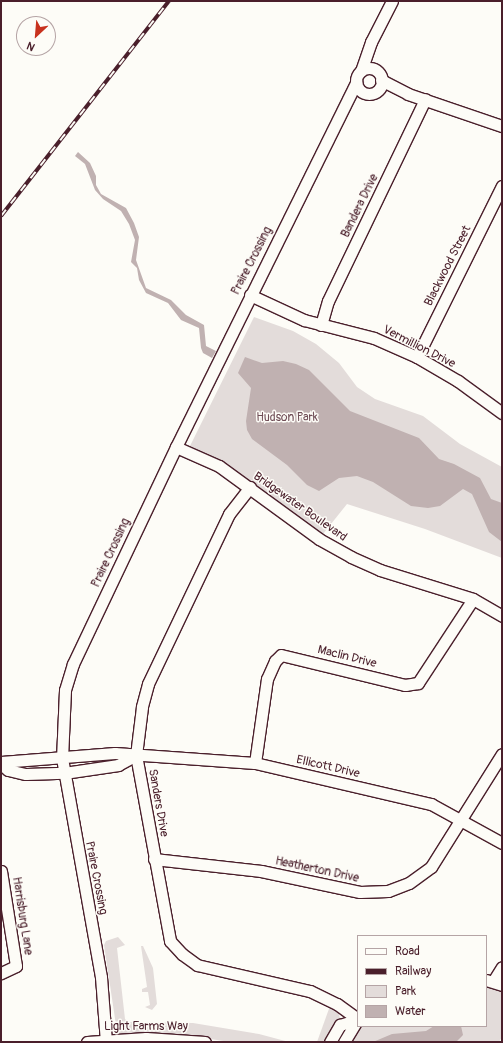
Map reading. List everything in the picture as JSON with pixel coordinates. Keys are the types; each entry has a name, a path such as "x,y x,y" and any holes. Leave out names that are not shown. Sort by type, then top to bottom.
{"street":[{"path":"392,1 371,42 356,82 363,92 376,91 408,94 502,126"},
{"path":"371,42 379,75 376,91"},
{"path":"361,71 368,68 408,94"},
{"name":"Praire Crossing","path":"106,1041 101,977 62,759 64,690 73,664 176,446 356,82"},
{"name":"Praire Crossing","path":"342,111 363,92"},
{"name":"Bandera Drive","path":"320,325 328,301 425,99"},
{"name":"Blackwood Street","path":"417,357 502,186"},
{"name":"Vermillion Drive","path":"250,295 320,325 374,338 417,357 458,381 502,413"},
{"name":"Bridgewater Boulevard","path":"176,446 219,466 250,487 319,539 351,557 380,570 473,599 502,616"},
{"name":"Sanders Drive","path":"250,487 229,514 148,684 137,733 136,755 170,941 182,954 197,965 310,991 337,1004 357,1018"},
{"name":"Maclin Drive","path":"255,763 268,679 275,661 281,655 405,686 418,683 473,599"},
{"name":"Ellicott Drive","path":"1,763 62,759 115,753 255,763 431,804 462,819 502,843"},
{"name":"Heatherton Drive","path":"154,859 261,871 360,892 388,891 409,883 431,867 502,754"},
{"name":"Ellicott Drive","path":"1,763 8,770 26,774 64,772 118,766 136,755"},
{"name":"Harrisburg Lane","path":"1,871 16,966 1,973"},
{"path":"494,981 502,967"},
{"path":"330,1042 340,1025 357,1019"},
{"path":"344,1042 357,1021"},
{"name":"Light Farms Way","path":"87,1042 153,1038 205,1042"}],"green space":[{"name":"Hudson Park","path":"254,317 293,331 316,344 339,363 357,387 375,399 423,416 460,444 502,467 502,558 425,529 347,504 319,539 234,471 190,446"},
{"path":"118,937 125,945 117,948 125,1019 128,1022 193,1023 259,1034 289,1042 230,1042 191,1036 122,1035 117,1032 104,945 106,941"},
{"path":"141,946 143,946 153,968 157,1004 152,1010 145,1007 150,1005 148,992 142,992 142,989 147,987"},
{"path":"487,986 502,991 502,1037 499,1042 348,1042 360,1027 487,1027"},
{"path":"330,1006 338,1010 340,1019 327,1042 317,1042"}],"water":[{"path":"78,152 90,163 96,176 96,185 101,194 126,208 134,223 139,237 136,260 146,288 171,300 186,315 204,325 206,346 216,351 212,358 203,353 199,328 181,320 168,303 146,293 139,280 137,268 131,262 135,240 129,224 121,211 103,199 95,190 85,164 75,156"},
{"path":"245,357 262,363 283,361 296,364 309,370 350,411 419,438 439,459 454,464 480,478 491,499 502,503 502,542 489,532 472,494 463,489 440,506 428,508 411,506 373,482 357,476 339,478 319,491 307,485 287,465 252,439 247,430 246,421 251,388 238,373"},
{"path":"432,1027 461,1027 463,1035 456,1042 373,1042 392,1034 426,1031"}],"railway":[{"path":"1,216 169,1"}]}
